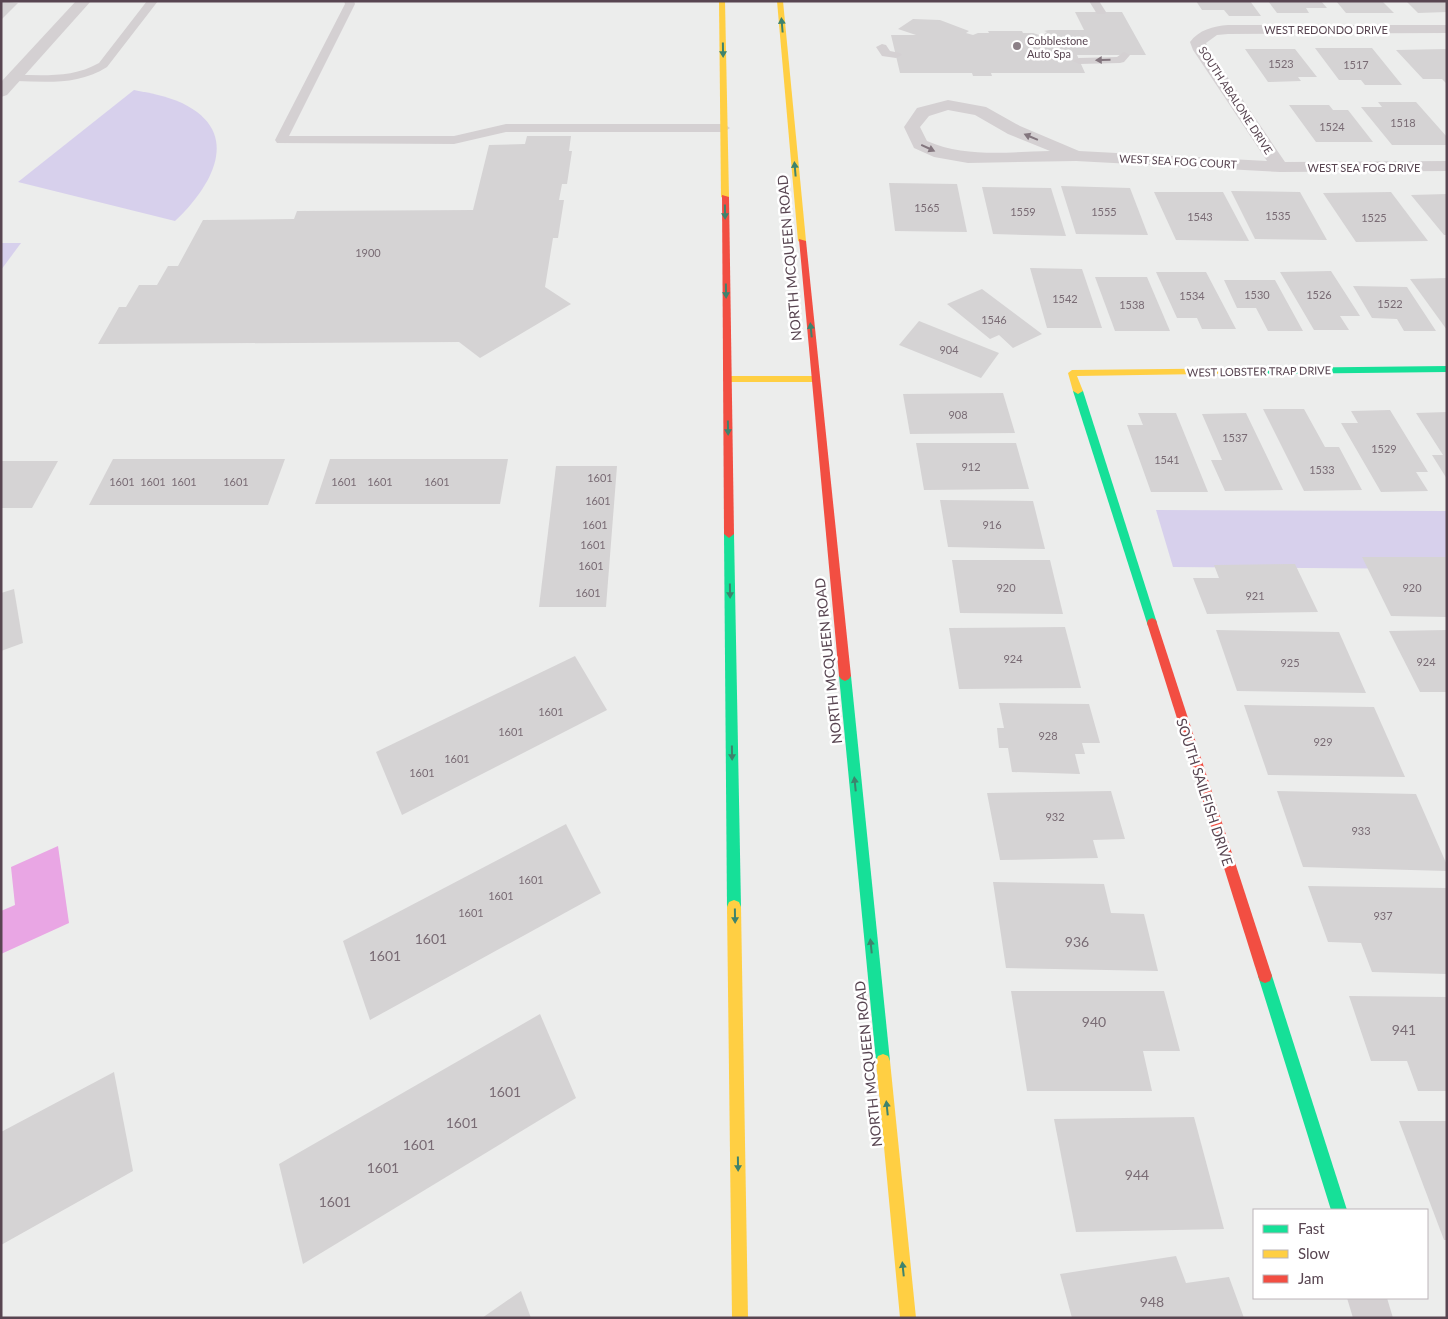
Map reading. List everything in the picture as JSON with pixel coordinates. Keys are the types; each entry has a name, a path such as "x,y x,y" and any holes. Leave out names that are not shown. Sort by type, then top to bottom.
{"main road":[{"path":"722,1 740,1318"},
{"name":"NORTH MCQUEEN ROAD","path":"780,1 908,1318"},
{"name":"WEST LOBSTER TRAP DRIVE","path":"1072,373 1447,369"},
{"name":"SOUTH SAILFISH DRIVE","path":"1072,373 1339,1209"},
{"path":"727,379 816,379"}],"street":[{"path":"1,92 16,78 84,1"},
{"name":"WEST REDONDO DRIVE","path":"1205,34 1216,30 1240,29 1447,29"},
{"name":"SOUTH ABALONE DRIVE","path":"1205,34 1198,42 1201,50 1280,167"},
{"name":"WEST SEA FOG COURT","path":"1076,156 1014,130 980,111 956,106 948,105 923,112 912,127 920,144 940,153 968,158 1076,156 1280,167"},
{"name":"WEST SEA FOG DRIVE","path":"1280,167 1447,166"},
{"path":"1367,1299 1373,1318"}],"lane":[{"path":"16,78 76,77 94,72 103,65 153,1"},
{"path":"349,1 350,4 281,140 454,140 506,128 724,128"},
{"path":"1094,1 1101,12"},
{"path":"882,47 886,54 896,55"},
{"path":"1079,60 1120,60 1124,55"}],"shaded area":[{"path":"134,90 182,103 201,115 212,129 217,145 215,160 209,177 200,192 175,221 18,182"},
{"path":"1,243 21,243 1,270"},
{"path":"1156,510 1447,511 1447,569 1173,567"},
{"path":"58,846 69,923 1,954 1,911 15,905 11,867"}],"building":[{"path":"1,1 18,3 1,20"},
{"path":"1196,1 1250,1 1261,16 1229,16 1224,10 1202,10"},
{"path":"1268,1 1321,1 1327,8 1306,8 1309,13 1277,13"},
{"path":"1336,1 1382,1 1394,13 1346,13"},
{"path":"1406,1 1447,1 1447,12 1418,13"},
{"name":"Cobblestone Auto Spa","path":"1075,12 1122,12 1146,55 1077,55 1085,73 991,73 992,76 973,76 972,73 900,73 891,35 916,35 898,29 913,19 940,20 969,31 966,33 973,35 989,33 988,31 1022,31 1023,33 1033,33 1042,36 1047,32 1044,31 1049,30 1084,30"},
{"path":"1315,48 1372,48 1402,85 1365,85 1361,80 1339,80"},
{"path":"1245,49 1295,49 1317,77 1298,77 1301,81 1268,82"},
{"path":"1447,49 1447,84 1442,79 1423,79 1396,50"},
{"path":"1378,102 1416,102 1447,137 1447,145 1392,145 1361,107 1382,107"},
{"path":"1289,105 1329,105 1333,110 1348,110 1373,142 1316,142"},
{"path":"527,136 571,136 569,151 572,151 567,184 562,184 559,200 564,200 558,238 553,238 545,287 571,304 480,358 459,342 98,344 119,307 126,307 139,285 157,285 168,266 178,266 203,220 294,219 297,211 473,210 489,145 525,144"},
{"path":"889,183 957,184 967,232 895,231"},
{"path":"1061,186 1130,188 1148,235 1076,234"},
{"path":"982,187 1051,188 1066,236 993,234"},
{"path":"1231,191 1300,192 1327,240 1255,239"},
{"path":"1154,192 1223,192 1249,241 1176,240"},
{"path":"1391,192 1428,241 1356,242 1323,193"},
{"path":"1447,194 1447,235 1444,235 1411,195"},
{"path":"1030,268 1082,269 1102,328 1047,328"},
{"path":"1331,271 1360,316 1340,316 1349,330 1314,330 1280,272"},
{"path":"1156,272 1206,272 1236,329 1202,329 1197,318 1177,318"},
{"path":"1095,277 1147,277 1170,331 1115,331"},
{"path":"1447,278 1447,330 1410,279"},
{"path":"1224,280 1275,280 1303,331 1268,331 1256,308 1237,308"},
{"path":"1353,286 1407,287 1436,331 1404,331 1397,319 1372,318"},
{"path":"982,289 1042,334 1013,348 999,335 990,339 947,304"},
{"path":"919,321 999,353 981,378 899,345"},
{"path":"1003,393 1015,433 910,434 903,394"},
{"path":"1263,409 1304,409 1325,447 1339,447 1362,490 1304,491"},
{"path":"1390,410 1428,472 1416,472 1428,491 1381,492 1341,423 1358,423 1351,411"},
{"path":"1447,412 1447,479 1432,455 1443,455 1416,413"},
{"path":"1138,413 1176,413 1208,492 1151,492 1127,425 1143,425"},
{"path":"1246,413 1283,490 1225,491 1211,460 1222,460 1202,414"},
{"path":"916,443 1016,443 1029,489 924,490"},
{"path":"113,459 285,459 268,505 89,505"},
{"path":"330,459 508,459 500,504 315,504"},
{"path":"1,461 58,461 32,508 1,508"},
{"path":"556,466 617,466 606,607 539,607"},
{"path":"940,500 1033,501 1045,549 948,547"},
{"path":"1362,557 1447,557 1447,617 1391,616"},
{"path":"952,560 1050,560 1063,614 960,613"},
{"path":"1295,564 1318,612 1207,614 1193,578 1219,578 1214,565"},
{"path":"14,589 23,643 1,651 1,593"},
{"path":"1065,627 1081,688 959,689 949,628"},
{"path":"1216,630 1339,632 1366,693 1237,691"},
{"path":"1447,630 1447,692 1420,692 1389,631"},
{"path":"575,656 607,710 402,815 376,752"},
{"path":"999,703 1089,704 1100,743 1082,743 1085,754 1075,754 1080,774 1012,772 1008,748 999,748 997,728 1004,728"},
{"path":"1244,705 1374,707 1405,777 1268,775"},
{"path":"1111,791 1125,839 1093,840 1098,858 1000,860 987,793"},
{"path":"1277,791 1416,794 1447,865 1447,871 1303,867"},
{"path":"566,824 601,893 370,1020 343,941"},
{"path":"993,882 1104,884 1111,913 1144,914 1158,971 1006,968"},
{"path":"1308,886 1447,888 1447,974 1372,972 1361,943 1328,942"},
{"path":"1011,991 1164,991 1180,1051 1143,1051 1152,1091 1027,1091"},
{"path":"1349,996 1447,997 1447,1091 1418,1091 1407,1061 1371,1061"},
{"path":"540,1014 576,1098 303,1264 279,1164"},
{"path":"114,1072 133,1171 1,1245 1,1132"},
{"path":"1194,1117 1224,1229 1076,1232 1054,1119"},
{"path":"1399,1121 1447,1121 1447,1240 1444,1240"},
{"path":"1176,1256 1186,1283 1229,1277 1244,1318 1072,1318 1060,1274"},
{"path":"521,1291 531,1318 482,1318"}],"traffic: fast":[{"path":"1263,371 1447,369"},
{"path":"1078,391 1152,623"},
{"path":"729,534 734,907"},
{"path":"845,676 883,1061"},
{"path":"1265,976 1339,1209"}],"traffic: slow":[{"path":"722,1 725,197"},
{"path":"780,1 802,241"},
{"path":"1078,391 1072,373 1263,371"},
{"path":"727,379 815,379"},
{"path":"734,907 740,1318"},
{"path":"883,1061 908,1318"}],"traffic: jam":[{"path":"725,197 729,534"},
{"path":"802,241 845,676"},
{"path":"1152,623 1265,976"}],"place":[{"name":"Cobblestone Auto Spa","path":"1017,46"}]}
